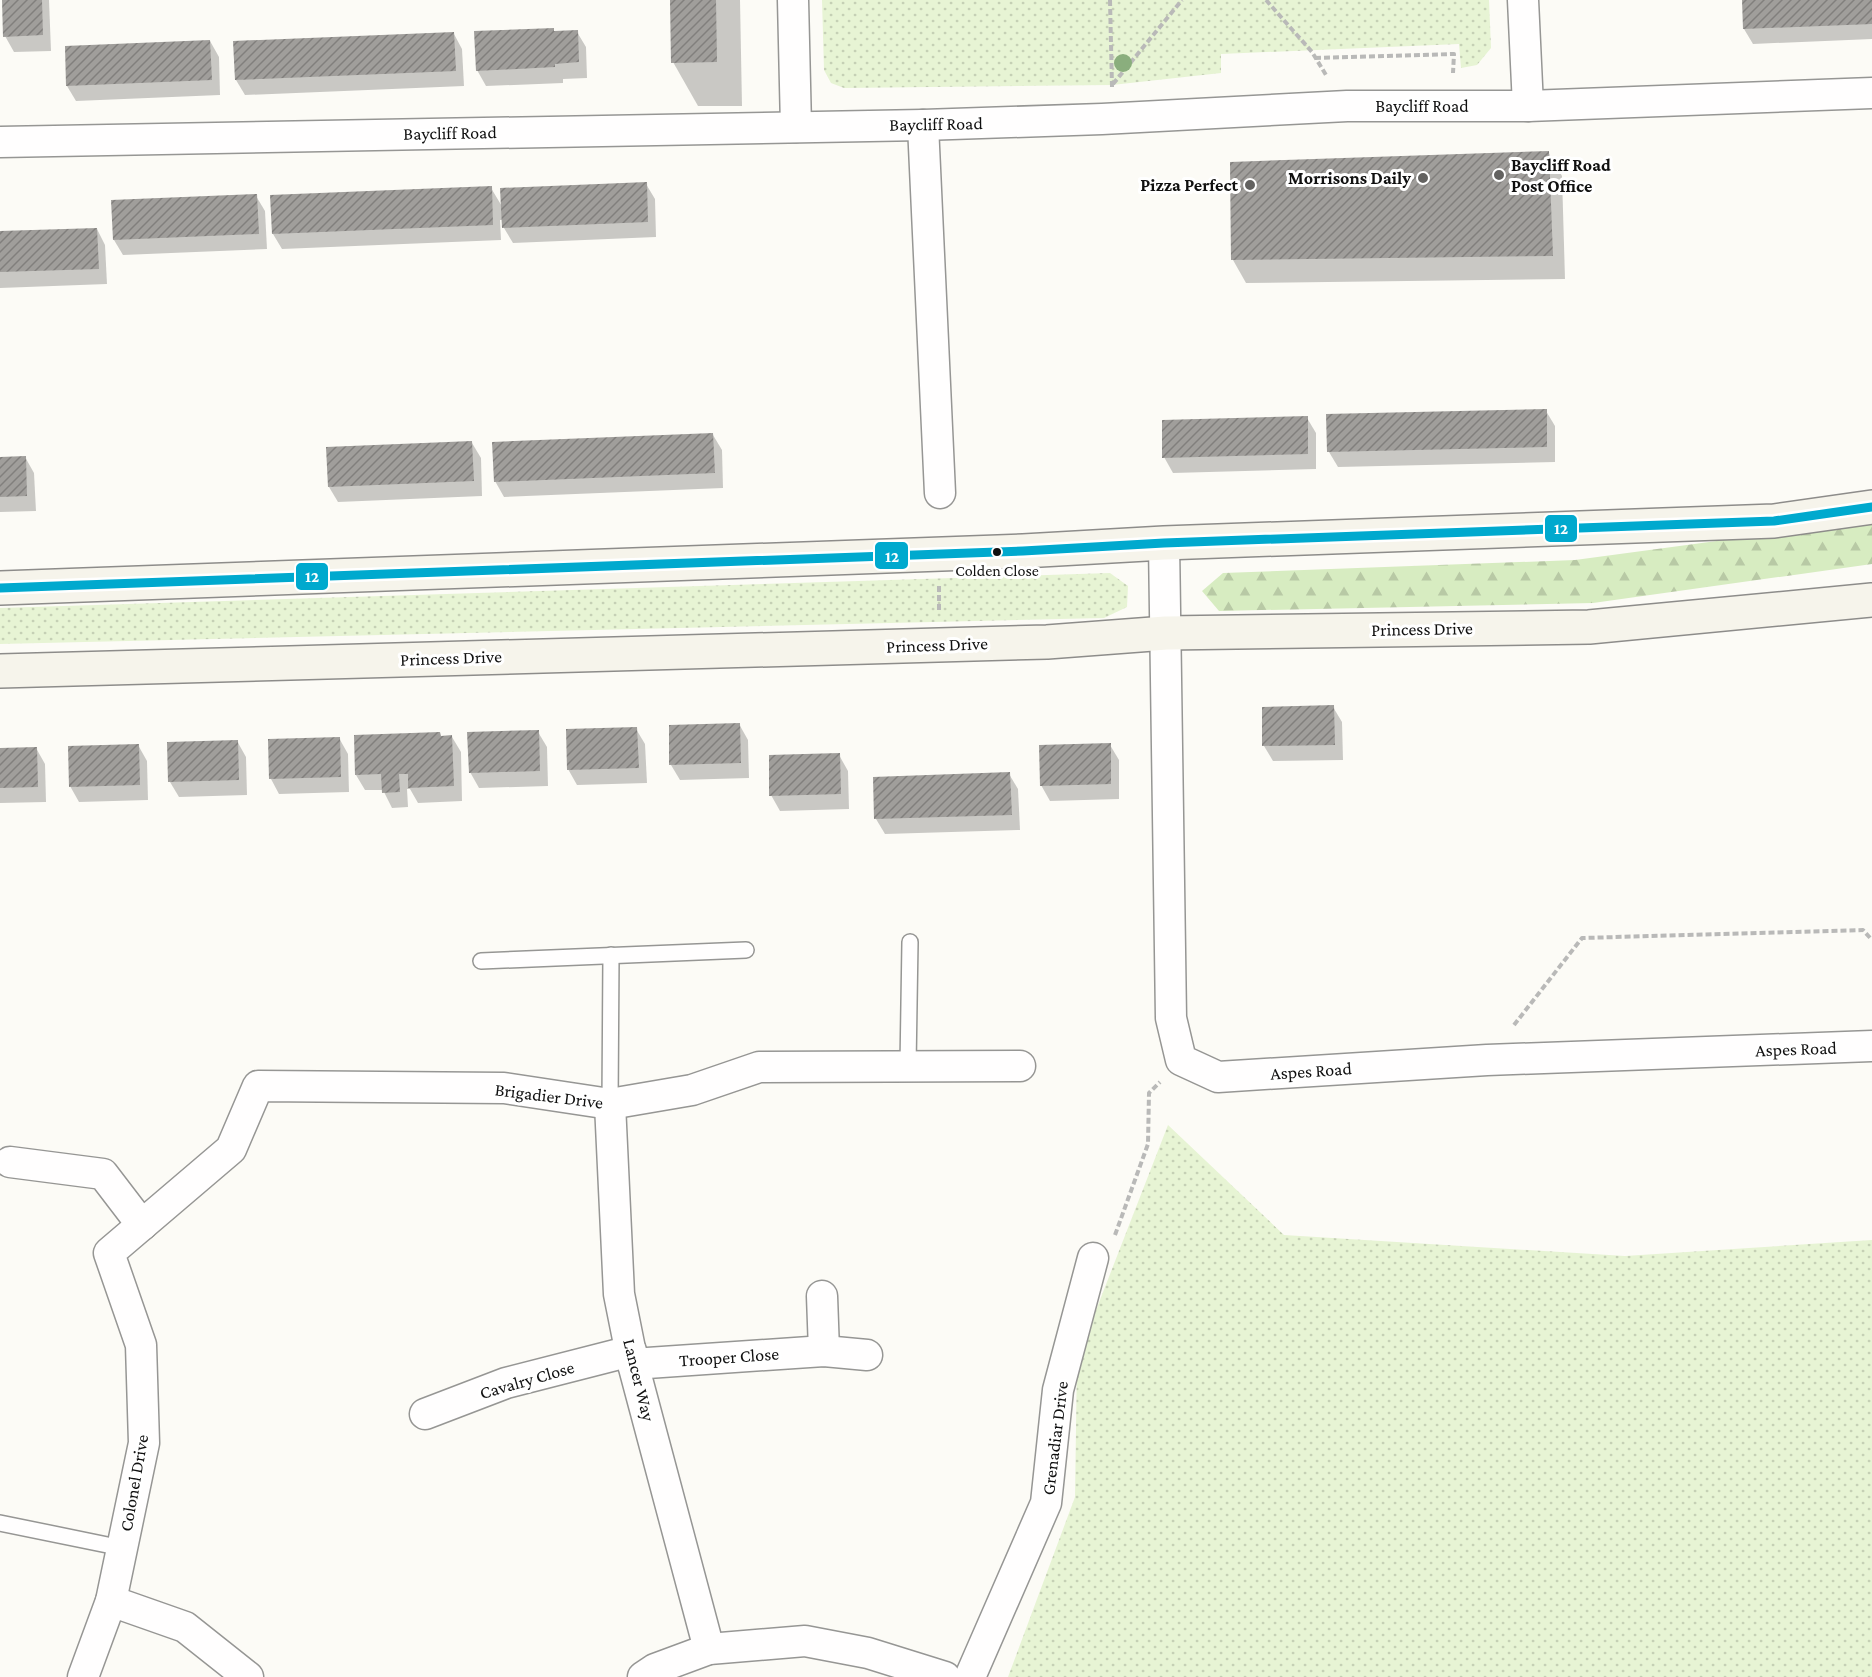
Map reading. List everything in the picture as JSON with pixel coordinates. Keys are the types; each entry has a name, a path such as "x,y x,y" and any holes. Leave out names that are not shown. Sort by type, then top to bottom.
{"street":[{"path":"793,0 796,127"},
{"path":"1523,0 1528,106"},
{"name":"Baycliff Road","path":"0,142 923,125 1102,119 1347,106 1528,106 1872,93"},
{"path":"923,125 940,493"},
{"path":"0,588 1774,521 1872,507"},
{"path":"1164,543 1166,633"},
{"name":"Princess Drive","path":"0,671 1047,642 1166,633 1589,627 1872,600"},
{"name":"Aspes Road","path":"1166,633 1171,1018 1181,1060 1218,1077 1487,1060 1872,1046"},
{"name":"Brigadier Drive","path":"109,1253 231,1149 258,1086 504,1088 610,1104 692,1090 759,1067 1020,1065"},
{"name":"Lancer Way","path":"610,1104 619,1294 632,1357 709,1649"},
{"path":"10,1162 103,1174 141,1225"},
{"name":"Colonel Drive","path":"83,1677 111,1600 144,1443 141,1345 109,1253"},
{"name":"Grenadiar Drive","path":"970,1677 1046,1503 1058,1390 1093,1258"},
{"path":"822,1296 824,1351"},
{"name":"Trooper Close","path":"632,1357 824,1351 867,1355"},
{"name":"Cavalry Close","path":"424,1414 506,1383 632,1357"},
{"path":"111,1600 185,1627 248,1677"},
{"path":"643,1677 655,1669 709,1649 805,1641 868,1653 945,1677"}],"lane":[{"path":"908,1066 910,942"},
{"path":"481,961 746,950"},
{"path":"610,1104 611,955"},
{"path":"0,1522 122,1548"}],"path":[{"path":"1102,119 1112,85 1110,0"},
{"path":"1112,85 1182,0"},
{"path":"1266,0 1315,58 1347,106"},
{"path":"1315,58 1454,54 1453,72 1457,76"},
{"path":"1487,1060 1582,938 1863,930 1872,940"}],"green space":[{"path":"822,0 1489,0 1491,48 1477,65 1461,68 1459,44 1221,54 1221,73 1112,85 844,88 831,83 824,70"},
{"path":"1872,520 1872,564 1593,603 1219,611 1202,591 1223,573 1575,560"},
{"path":"1110,573 1128,586 1127,607 1104,618 0,644 0,608"},
{"path":"1168,1125 1284,1235 1625,1256 1872,1240 1872,1677 1008,1677 1075,1497 1077,1359"}],"building":[{"path":"2,0 42,0 43,35 3,37"},
{"path":"670,0 716,0 717,62 671,63"},
{"path":"1742,0 1872,0 1872,24 1743,29"},
{"path":"554,28 554,31 578,30 579,62 555,64 555,67 476,71 474,31"},
{"path":"454,32 456,71 235,80 233,41"},
{"path":"210,40 212,80 66,86 65,46"},
{"path":"1549,151 1553,256 1231,260 1230,162"},
{"path":"647,182 648,222 502,228 500,188"},
{"path":"492,186 493,225 272,234 270,195"},
{"path":"257,194 259,234 113,240 111,200"},
{"path":"97,228 99,269 0,272 0,231"},
{"path":"1547,409 1547,447 1327,452 1326,414"},
{"path":"1308,416 1308,454 1162,458 1162,420"},
{"path":"713,433 715,473 494,482 492,442"},
{"path":"472,441 474,481 328,487 326,447"},
{"path":"26,456 27,496 0,497 0,457"},
{"path":"1334,705 1335,745 1262,746 1262,707"},
{"path":"740,723 741,763 669,765 669,725"},
{"path":"637,727 639,768 567,770 566,729"},
{"path":"539,730 540,771 469,773 467,732"},
{"path":"440,732 441,736 452,735 454,786 408,788 408,774 399,774 400,792 382,793 381,774 355,775 354,735"},
{"path":"340,737 341,777 269,779 268,739"},
{"path":"238,740 239,780 168,782 167,742"},
{"path":"1111,743 1111,784 1040,786 1039,745"},
{"path":"139,744 140,785 69,787 68,746"},
{"path":"37,747 38,787 0,788 0,748"},
{"path":"840,753 841,794 769,796 769,755"},
{"path":"1010,772 1012,815 874,819 873,777"}],"transit line":[{"name":"12","path":"0,588 1774,521 1872,507"}],"place":[{"name":"Baycliff Road Post Office","path":"1499,175"},
{"name":"Morrisons Daily","path":"1423,178"},
{"name":"Pizza Perfect","path":"1250,185"},
{"name":"Colden Close","path":"997,552"}]}
